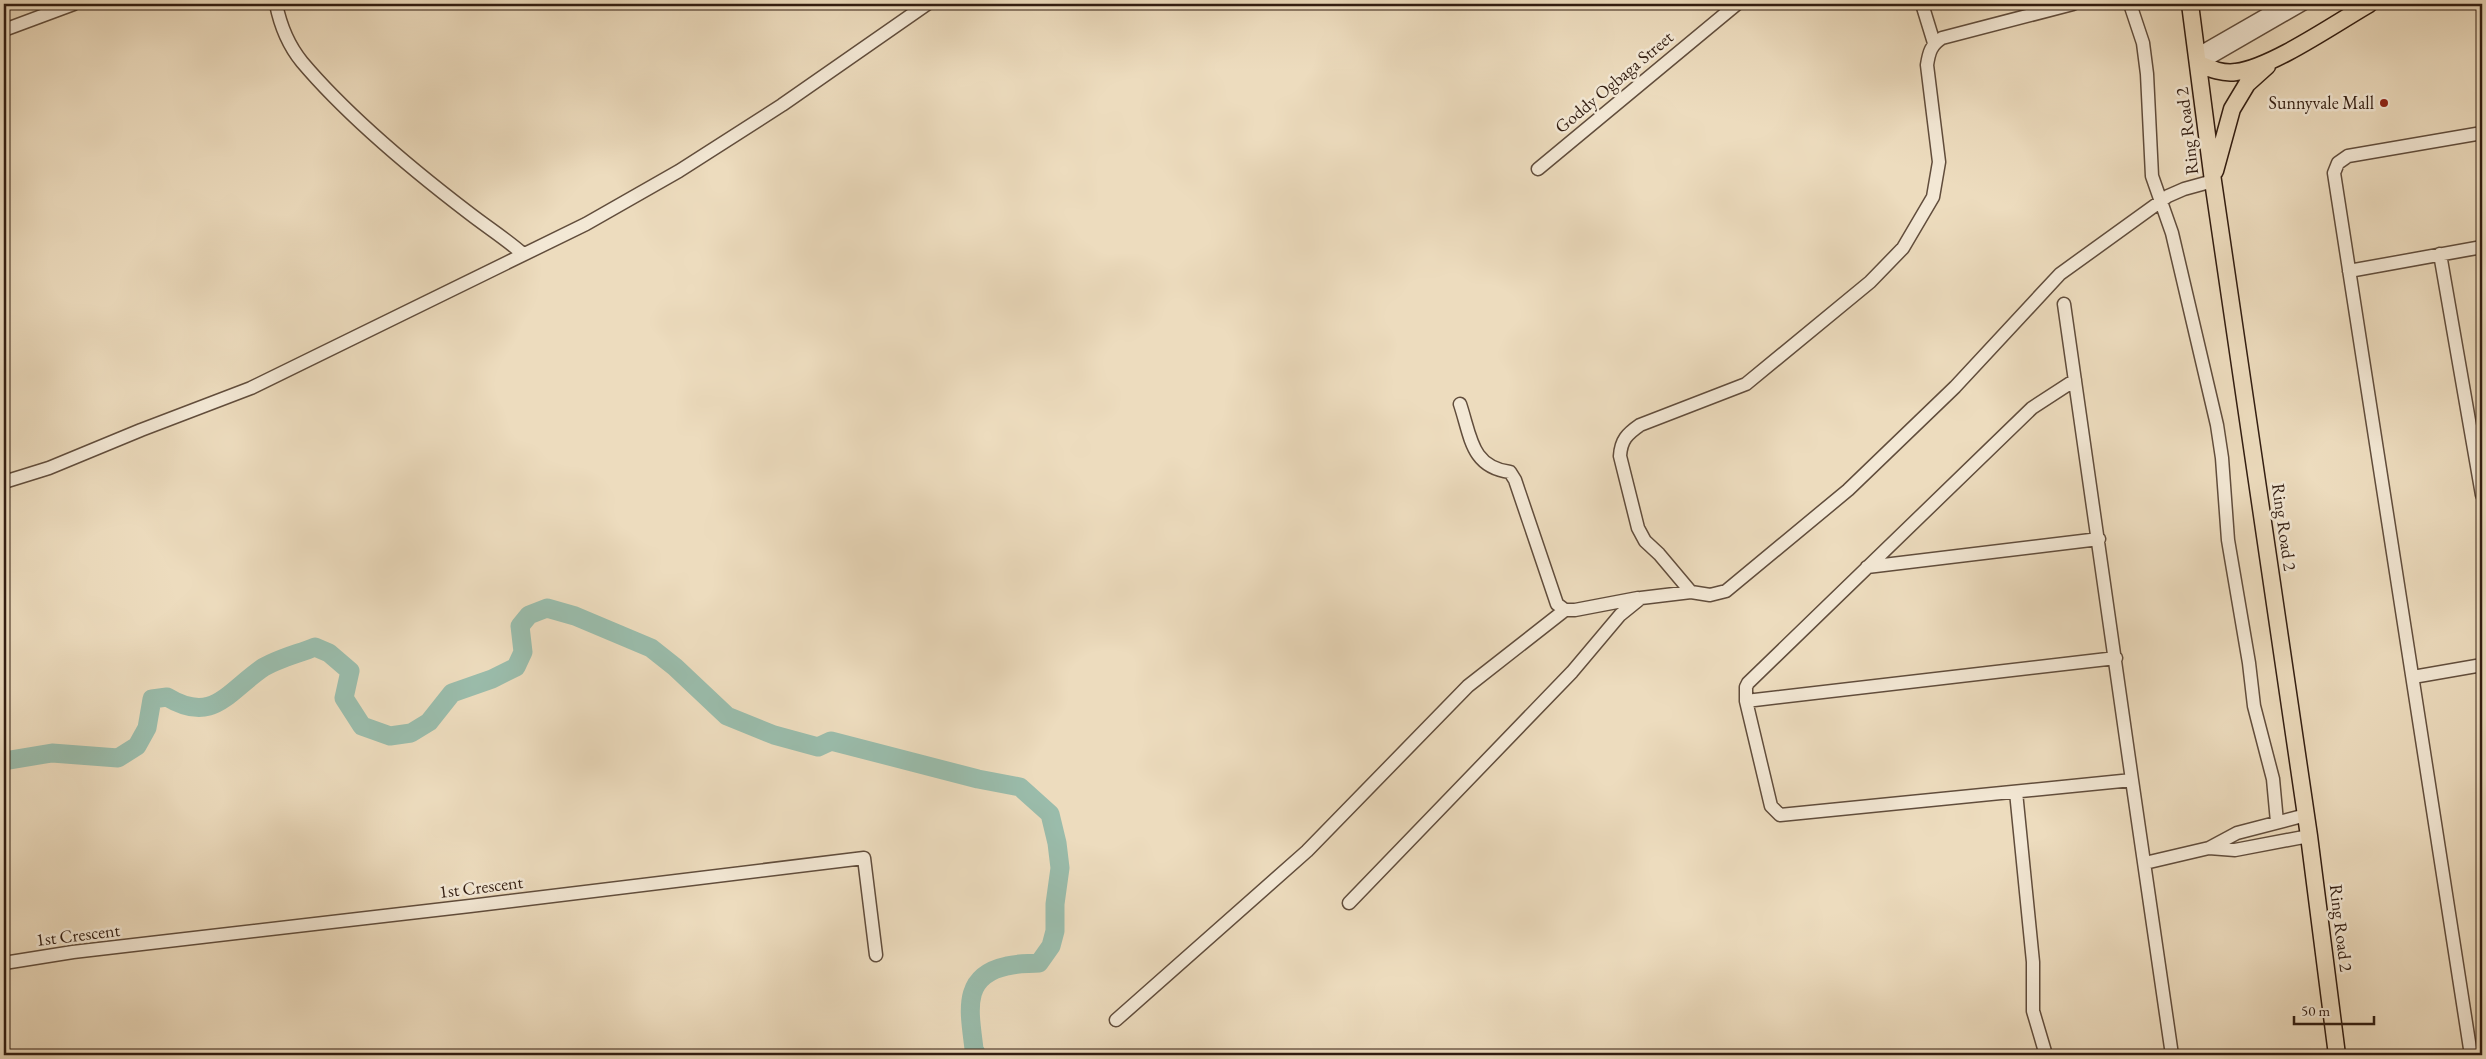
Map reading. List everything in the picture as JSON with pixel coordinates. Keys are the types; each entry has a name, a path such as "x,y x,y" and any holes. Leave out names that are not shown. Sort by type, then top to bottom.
{"main road":[{"name":"Ring Road 2","path":"2190,4 2213,180 2309,836 2337,1055"},
{"path":"2198,59 2219,72 2236,72 2276,58 2369,4"},
{"path":"2213,180 2232,109 2247,84 2276,58"}],"street":[{"path":"4,30 74,4"},
{"path":"276,4 283,30 296,53 335,96 388,146 469,213 523,254"},
{"path":"4,482 49,468 251,388 586,224 679,171 782,105 927,4"},
{"name":"Goddy Ogbaga Street","path":"1538,169 1736,4"},
{"path":"1922,4 1934,43"},
{"path":"1691,592 1659,554 1645,541 1638,528 1620,456 1621,445 1627,433 1640,425 1746,384 1863,289 1902,248 1932,197 1939,162 1927,65 1929,52 1934,43 1942,38 2073,4"},
{"path":"2130,4 2143,43 2147,74 2152,176 2161,201 2191,308 2217,424 2222,458 2228,540 2249,664 2254,706 2273,779 2277,822"},
{"path":"2198,59 2285,4"},
{"path":"2198,59 2303,4"},
{"path":"2471,1055 2334,173 2338,163 2348,156 2482,133"},
{"path":"1116,1020 1307,851 1468,686 1565,610 1691,592 1710,595 1726,591 1840,496 1955,387 2060,274 2161,201 2184,188 2213,180"},
{"path":"2350,271 2482,247"},
{"path":"2440,254 2482,495"},
{"path":"2064,304 2172,1055"},
{"path":"2075,380 2032,408 1752,679 1746,688 1746,701 1771,806 1780,815 2132,780"},
{"path":"1460,404 1478,456 1484,464 1498,470 1510,472 1515,480 1557,604 1565,610"},
{"path":"1867,568 2099,539"},
{"path":"1349,903 1572,672 1620,615 1641,598"},
{"path":"1746,701 2116,658"},
{"path":"2413,678 2482,665"},
{"path":"2016,792 2034,962 2033,1011 2046,1055"},
{"path":"2145,863 2209,848 2237,833 2306,815"},
{"path":"2209,848 2235,850 2309,836"},
{"name":"1st Crescent","path":"4,963 73,952 864,858 876,955"}],"waterway":[{"path":"4,761 52,753 118,758 137,746 147,728 152,699 167,697 183,705 196,708 207,707 228,696 267,665 315,647 329,653 350,671 344,698 362,726 390,736 411,733 429,722 452,693 492,679 516,667 523,652 520,626 529,615 547,608 575,616 651,648 675,667 727,716 774,735 818,747 831,741 978,779 1020,787 1050,814 1057,843 1060,868 1055,904 1055,931 1051,946 1039,963 1011,965 992,971 981,978 971,998 970,1010 974,1049 977,1055"}],"place":[{"name":"Sunnyvale Mall","path":"2384,103"}]}
